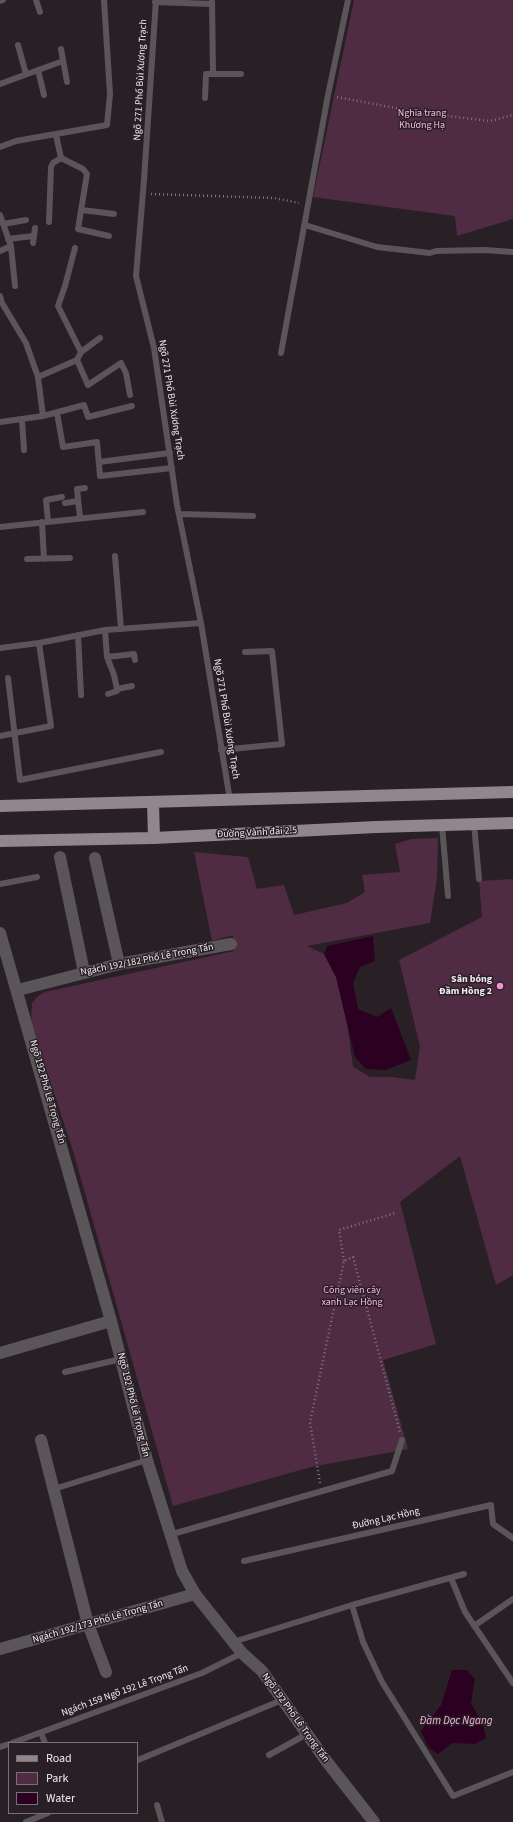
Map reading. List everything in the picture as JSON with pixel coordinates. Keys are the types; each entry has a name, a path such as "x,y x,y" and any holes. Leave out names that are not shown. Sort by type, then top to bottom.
{"main road":[{"path":"0,806 513,792"},
{"path":"153,802 154,838"},
{"name":"Đường Vành đai 2.5","path":"0,841 154,838 513,823"}],"street":[{"path":"60,857 84,972"},
{"path":"95,858 119,964"},
{"name":"Ngõ 192 Phố Lê Trọng Tấn","path":"0,932 18,990 111,1321 147,1460 169,1535 182,1571 195,1594 242,1653 262,1672 374,1822"},
{"name":"Ngách 192/182 Phố Lê Trọng Tấn","path":"18,990 119,964 231,944"},
{"path":"0,1353 111,1321"},
{"path":"41,1440 88,1624 106,1672"},
{"name":"Ngách 192/173 Phố Lê Trọng Tấn","path":"0,1649 195,1594"}],"lane":[{"path":"36,0 40,12"},
{"path":"0,148 16,141 107,125 110,94 104,0"},
{"path":"281,353 328,95 348,0"},
{"path":"155,1 212,2 214,74"},
{"name":"Ngõ 271 Phố Bùi Xương Trạch","path":"155,1 143,194 136,276 154,348 172,468 201,623 230,800"},
{"path":"18,45 26,74"},
{"path":"61,48 67,82"},
{"path":"0,84 63,61"},
{"path":"38,70 44,95"},
{"path":"205,98 206,74 241,74"},
{"path":"56,135 61,158"},
{"path":"61,158 83,168 87,174 78,229 109,236"},
{"path":"48,222 51,167 53,163 61,158"},
{"path":"82,210 114,214"},
{"path":"0,215 11,246 15,286"},
{"path":"3,224 26,220"},
{"path":"305,226 377,247 430,253 436,251 484,250 513,252"},
{"path":"33,243 35,228"},
{"path":"8,239 33,236"},
{"path":"0,251 11,246"},
{"path":"75,248 58,306 81,352"},
{"path":"0,297 26,343 38,377 43,416"},
{"path":"38,377 77,360 81,352 100,338"},
{"path":"77,360 88,385 121,363 126,373 130,395"},
{"path":"0,422 43,416 84,405 88,417 132,406"},
{"path":"57,413 63,447 97,442 100,476 172,468"},
{"path":"22,420 24,450"},
{"path":"99,462 170,453"},
{"path":"80,518 77,490 85,488"},
{"path":"44,559 46,500 78,501"},
{"path":"0,527 143,512"},
{"path":"180,514 253,516"},
{"path":"115,556 121,629"},
{"path":"27,559 70,558"},
{"path":"0,648 39,643 105,630 201,623"},
{"path":"105,630 107,657 114,675 117,689"},
{"path":"78,635 81,695"},
{"path":"0,736 52,726 39,643"},
{"path":"221,750 282,744 272,651 245,652"},
{"path":"107,657 134,654 135,660"},
{"path":"8,678 20,780 160,752"},
{"path":"108,694 117,692 117,689 132,686"},
{"path":"474,824 479,879"},
{"path":"442,825 448,896"},
{"path":"0,884 37,877"},
{"path":"65,1372 121,1360"},
{"path":"169,1535 392,1471 402,1440"},
{"path":"54,1489 147,1460"},
{"name":"Đường Lạc Hồng","path":"244,1561 491,1505 493,1524 513,1538"},
{"path":"233,1642 352,1605 464,1574"},
{"path":"451,1578 465,1612 513,1683"},
{"path":"474,1626 513,1599"},
{"path":"352,1605 363,1642 382,1682 452,1796 513,1772"},
{"name":"Ngách 159 Ngõ 192 Lê Trọng Tấn","path":"15,1742 202,1673 242,1653"},
{"path":"138,1760 282,1700"},
{"path":"42,1733 45,1742"},
{"path":"269,1754 307,1734"},
{"path":"157,1804 162,1822"},
{"path":"26,1822 46,1814"}],"path":[{"path":"328,95 422,113 490,122 513,115"},
{"path":"143,194 274,198 308,204"},
{"path":"321,1491 310,1422 344,1261 339,1230 395,1213"},
{"path":"344,1261 353,1257 402,1440"}],"green space":[{"name":"Nghĩa trang Khương Hạ","path":"354,0 513,0 513,219 457,236 455,216 313,197"},
{"name":"Công viên cây xanh Lạc Hồng","path":"438,838 437,878 430,923 307,946 324,954 336,977 347,1023 353,1067 370,1077 392,1077 415,1080 420,1046 399,960 482,917 479,881 513,879 513,1275 496,1285 460,1156 400,1202 436,1344 383,1360 408,1449 311,1467 173,1506 74,1154 31,1023 32,1003 38,996 45,992 234,951 233,935 212,941 194,852 248,857 257,889 284,885 294,915 347,903 365,892 362,875 400,872 395,844 411,839"}],"water":[{"path":"373,936 375,961 360,967 353,983 358,1009 377,1017 391,1008 411,1060 386,1070 366,1069 355,1057 336,977 324,954 327,946"},
{"name":"Đầm Dọc Ngang","path":"452,1670 467,1670 475,1679 471,1703 483,1725 486,1738 475,1744 452,1743 438,1754 429,1748 421,1731 441,1705"}],"place":[{"name":"Sân bóng Đầm Hồng 2","path":"500,986"}]}
